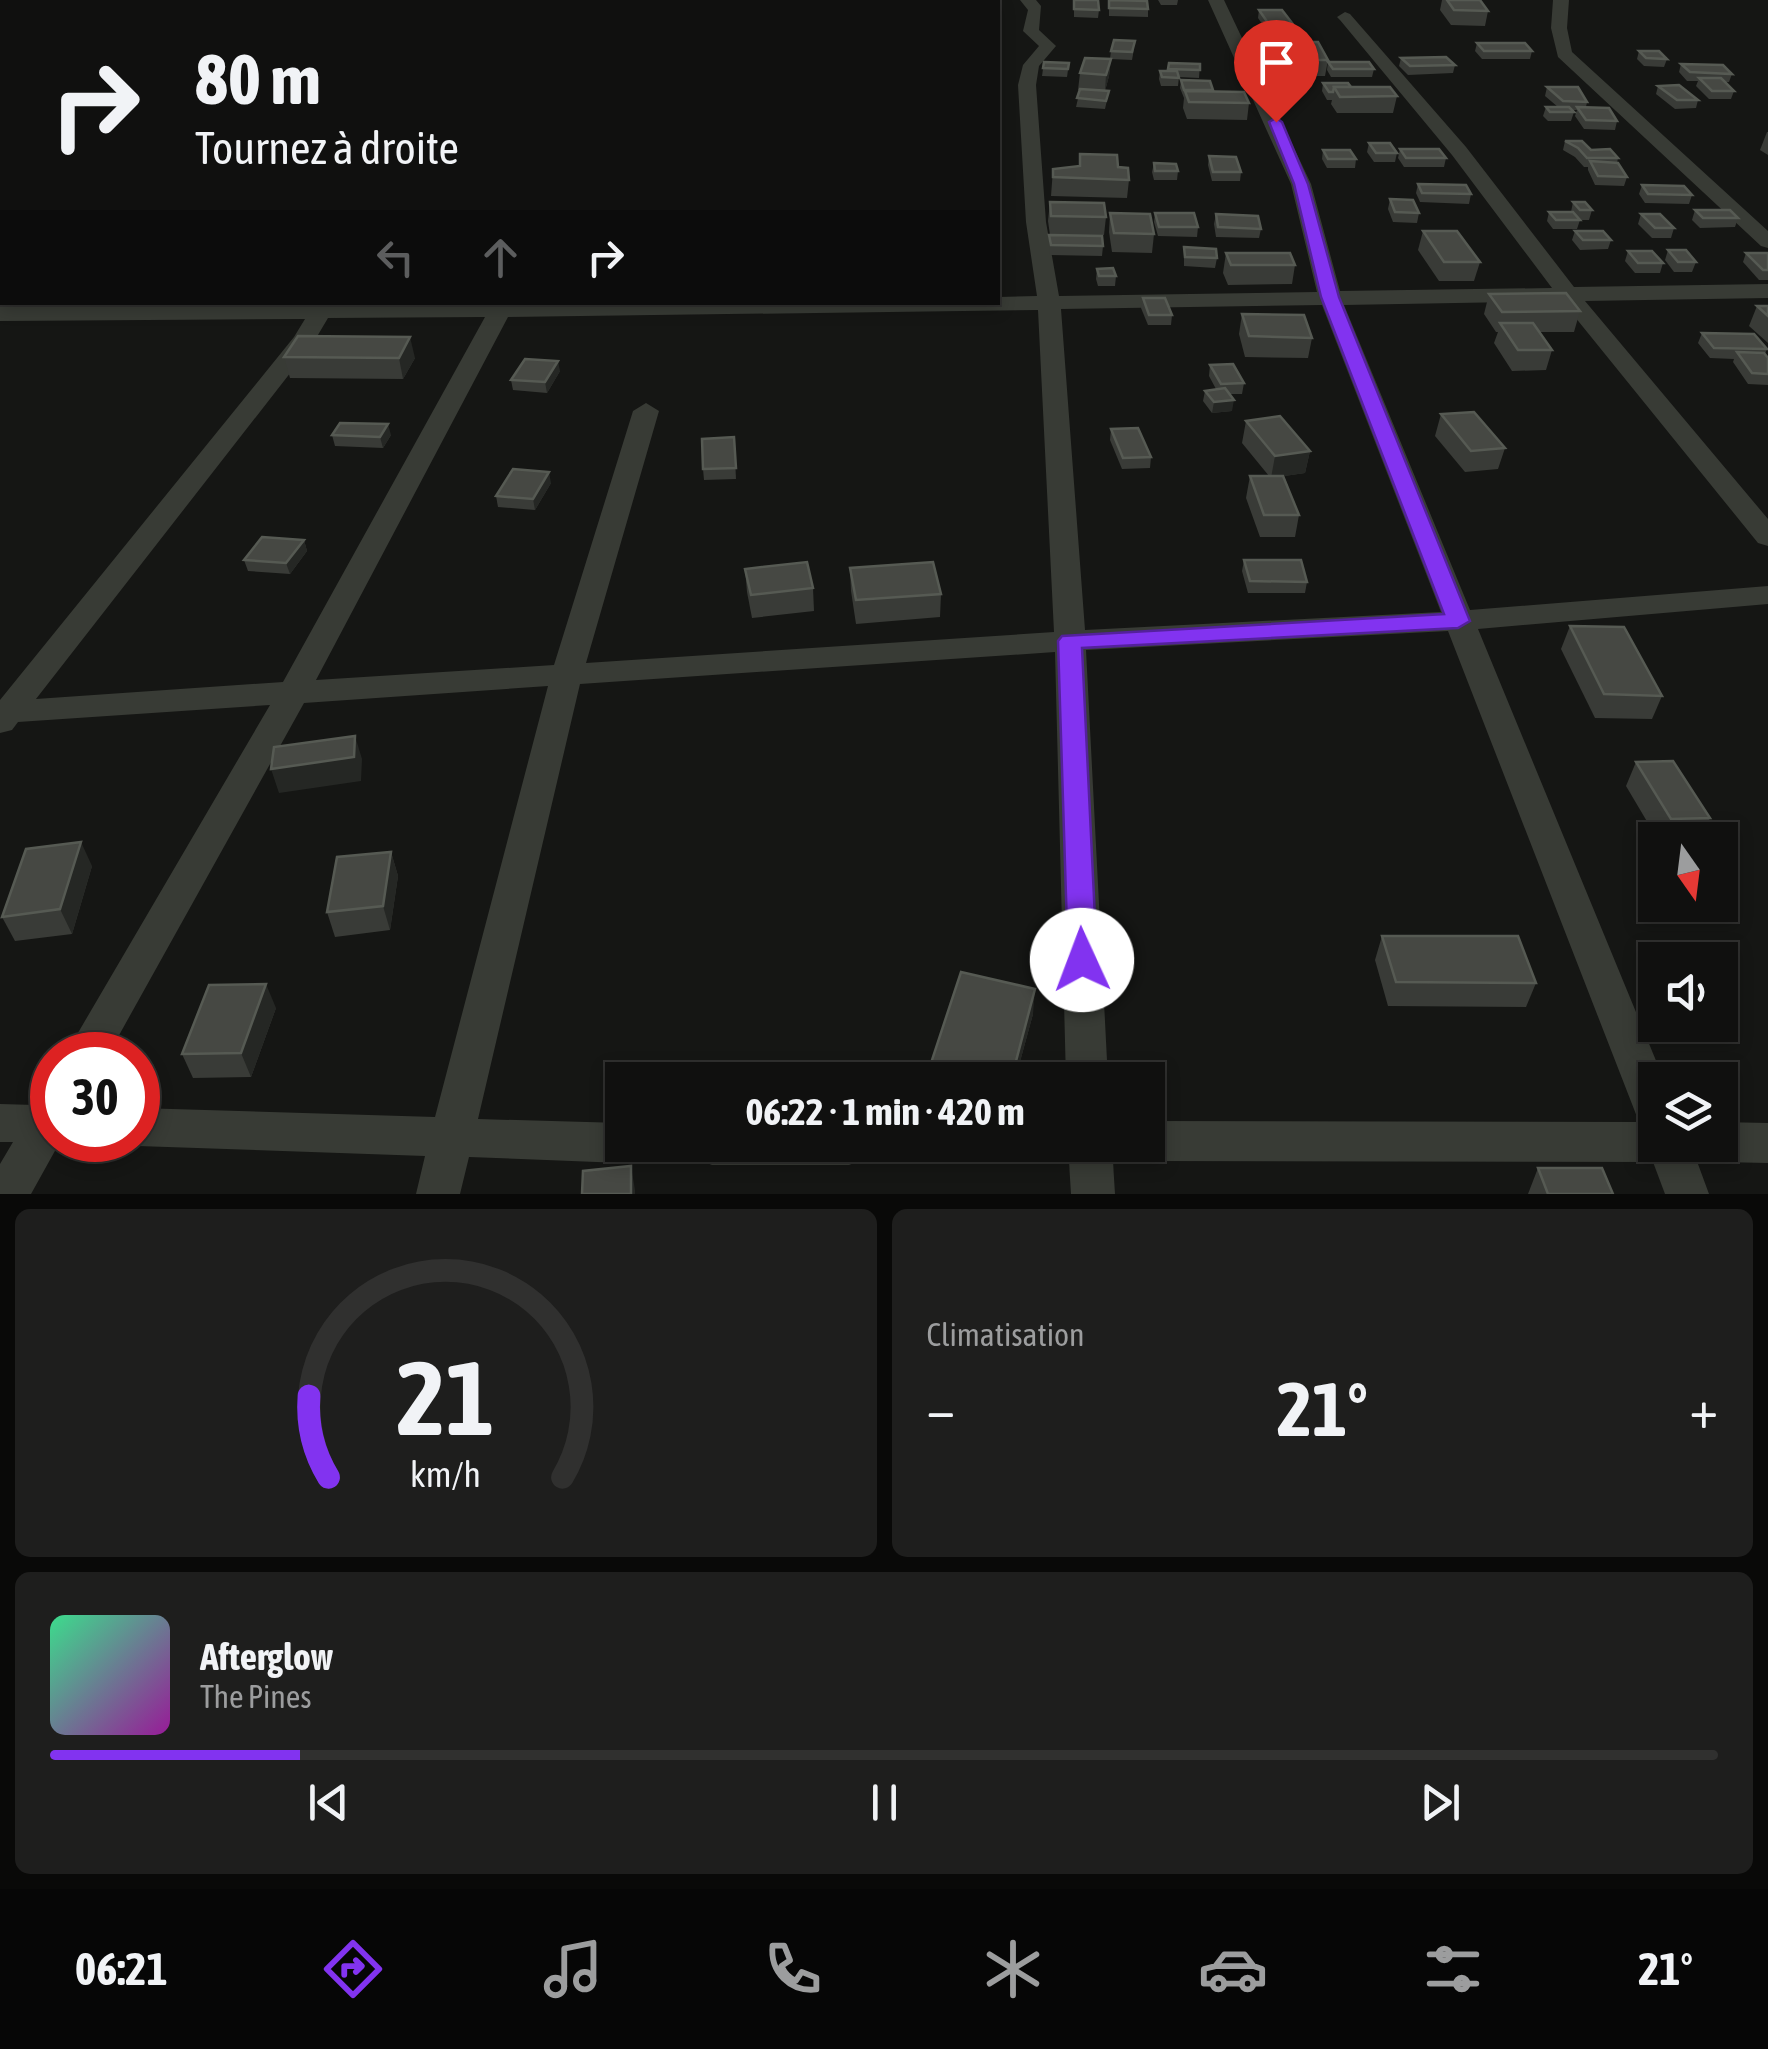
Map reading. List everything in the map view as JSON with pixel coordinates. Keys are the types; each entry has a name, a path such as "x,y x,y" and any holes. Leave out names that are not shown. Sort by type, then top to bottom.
{"street":[{"path":"1028,0 1036,9 1031,31 1048,46 1031,65 1027,85 1036,222 1049,302 1070,641 1086,1062"},
{"path":"1216,0 1301,184 1330,297 1638,1068"},
{"path":"1561,0 1559,28 1564,54 1768,242"},
{"path":"1345,17 1459,151 1566,293 1768,537"},
{"path":"1000,303 1768,291"},
{"path":"0,313 843,305"},
{"path":"3,715 324,307"},
{"path":"99,1032 293,694 500,310"},
{"path":"438,1194 566,677 646,411"},
{"path":"3,715 1070,641 1458,621 1768,595"},
{"path":"0,1122 30,1121"},
{"path":"160,1128 605,1143"},
{"path":"1165,1141 1638,1142"},
{"path":"1738,1142 1768,1143"},
{"path":"8,1194 30,1156"},
{"path":"1091,1162 1093,1194"},
{"path":"1675,1162 1687,1194"}],"building":[{"path":"1074,0 1098,0 1099,10 1074,9"},
{"path":"1109,0 1147,1 1148,9 1109,8"},
{"path":"1447,0 1480,0 1488,11 1454,10"},
{"path":"1259,10 1282,10 1292,23 1268,23"},
{"path":"1114,40 1135,41 1132,52 1111,51"},
{"path":"1279,42 1318,42 1328,60 1289,60"},
{"path":"1477,43 1525,43 1532,51 1484,51"},
{"path":"1639,51 1659,51 1667,59 1646,58"},
{"path":"1446,57 1455,65 1410,66 1401,58"},
{"path":"1085,58 1111,59 1106,75 1080,73"},
{"path":"1044,62 1069,63 1068,69 1043,68"},
{"path":"1328,62 1369,62 1374,69 1333,69"},
{"path":"1169,63 1200,64 1200,70 1168,69"},
{"path":"1681,64 1723,65 1732,74 1690,72"},
{"path":"1160,71 1177,71 1179,78 1162,77"},
{"path":"1699,78 1721,78 1734,91 1712,91"},
{"path":"1181,80 1210,81 1213,90 1184,90"},
{"path":"1323,83 1348,83 1351,87 1334,87 1329,92"},
{"path":"1679,85 1698,100 1677,100 1658,86"},
{"path":"1334,87 1390,87 1397,96 1340,97"},
{"path":"1547,87 1578,87 1587,102 1563,101"},
{"path":"1080,89 1109,91 1106,101 1077,98"},
{"path":"1185,91 1244,92 1249,103 1189,102"},
{"path":"1546,107 1569,107 1574,112 1550,112"},
{"path":"1577,107 1609,108 1617,121 1586,120"},
{"path":"1565,141 1582,141 1591,150 1610,149 1618,158 1587,158"},
{"path":"1369,143 1390,143 1397,153 1376,153"},
{"path":"1400,149 1439,149 1446,158 1406,158"},
{"path":"1323,150 1350,150 1356,159 1328,159"},
{"path":"1080,154 1117,155 1118,167 1128,168 1129,180 1053,177 1053,169 1080,166"},
{"path":"1209,156 1236,157 1241,172 1213,172"},
{"path":"1590,161 1618,163 1627,177 1598,176"},
{"path":"1154,163 1176,164 1178,171 1155,171"},
{"path":"1418,184 1466,185 1471,194 1422,193"},
{"path":"1642,185 1684,186 1692,195 1648,194"},
{"path":"1390,199 1413,200 1419,213 1395,212"},
{"path":"1050,202 1104,203 1106,217 1051,216"},
{"path":"1573,202 1585,202 1592,210 1580,210"},
{"path":"1695,210 1730,210 1738,218 1703,218"},
{"path":"1549,212 1573,212 1580,220 1556,220"},
{"path":"1110,213 1150,214 1154,234 1114,233"},
{"path":"1155,213 1194,213 1198,227 1159,227"},
{"path":"1216,214 1258,216 1261,229 1218,227"},
{"path":"1641,214 1660,214 1674,228 1655,228"},
{"path":"1423,231 1457,231 1480,262 1444,262"},
{"path":"1575,231 1603,231 1611,240 1583,240"},
{"path":"1049,235 1102,236 1103,246 1051,245"},
{"path":"1184,247 1216,249 1217,258 1185,257"},
{"path":"1668,250 1686,250 1696,262 1678,262"},
{"path":"1628,251 1652,251 1663,263 1638,263"},
{"path":"1226,253 1290,253 1295,265 1231,265"},
{"path":"1746,253 1768,253 1768,270 1763,270"},
{"path":"1113,268 1116,276 1099,276 1097,269"},
{"path":"1566,293 1580,311 1502,312 1489,294"},
{"path":"1143,298 1165,298 1172,315 1149,315"},
{"path":"1242,314 1304,315 1312,338 1249,336"},
{"path":"1500,323 1533,323 1552,350 1518,350"},
{"path":"1702,333 1754,334 1767,349 1714,348"},
{"path":"298,336 410,337 399,358 284,357"},
{"path":"1737,352 1764,353 1768,374 1752,373"},
{"path":"525,359 558,361 545,382 511,380"},
{"path":"1233,364 1244,383 1221,384 1210,365"},
{"path":"1225,388 1234,400 1214,402 1205,391"},
{"path":"1474,412 1505,448 1471,451 1441,414"},
{"path":"1280,416 1310,451 1275,456 1246,421"},
{"path":"340,423 388,424 380,437 332,435"},
{"path":"1138,428 1151,457 1123,458 1111,429"},
{"path":"734,437 736,468 703,469 702,439"},
{"path":"513,469 549,472 533,499 496,496"},
{"path":"1250,476 1283,476 1299,515 1264,515"},
{"path":"262,537 304,540 286,563 244,560"},
{"path":"1244,560 1301,560 1307,582 1250,581"},
{"path":"807,562 813,588 751,595 745,569"},
{"path":"933,562 941,594 856,600 850,568"},
{"path":"1570,626 1624,627 1662,696 1604,694"},
{"path":"355,736 354,757 271,769 274,747"},
{"path":"1673,761 1710,818 1671,819 1636,762"},
{"path":"81,842 60,909 2,917 26,849"},
{"path":"391,852 383,906 327,912 337,857"},
{"path":"1382,936 1518,936 1536,983 1396,982"},
{"path":"961,972 1035,989 1016,1062 931,1062"},
{"path":"266,984 241,1053 182,1054 209,985"},
{"path":"631,1166 631,1194 582,1194 583,1171"},
{"path":"1538,1168 1602,1168 1613,1194 1548,1194"}],"route":[{"path":"1082,960 1070,641 1458,621 1330,297 1301,184 1276,122"}]}
